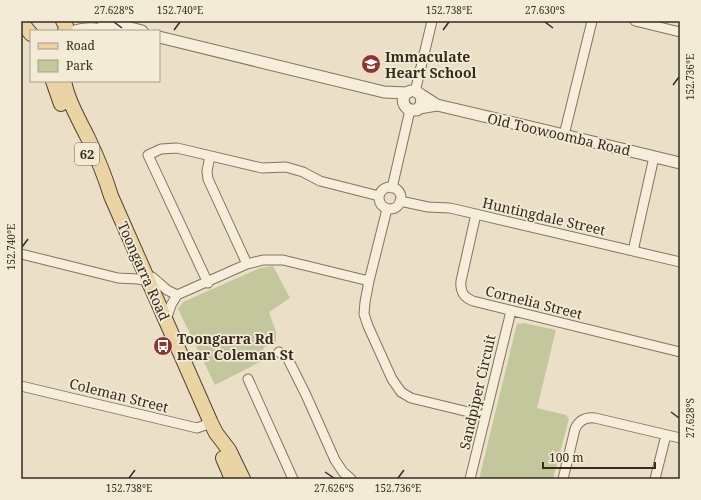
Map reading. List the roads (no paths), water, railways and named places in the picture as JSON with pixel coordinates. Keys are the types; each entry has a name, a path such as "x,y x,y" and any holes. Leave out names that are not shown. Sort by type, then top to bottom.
{"main road":[{"path":"21,22 30,33"},
{"name":"Toongarra Road","path":"53,82 61,104 99,178 111,196"},
{"name":"Toongarra Road","path":"64,82 66,92 73,109 104,175 111,196 213,428 221,454 232,479"},
{"name":"Toongarra Road","path":"213,428 229,450 243,479"}],"street":[{"path":"103,21 138,30"},
{"path":"414,94 432,21"},
{"path":"564,135 592,21"},
{"path":"635,21 680,32"},
{"path":"78,30 93,28 103,30"},
{"name":"Old Toowoomba Road","path":"160,39 384,92 414,94 437,105 680,164"},
{"name":"Old Toowoomba Road","path":"384,92 411,107 437,105"},
{"path":"411,107 404,98 414,94"},
{"path":"411,107 422,102 414,94"},
{"path":"392,188 411,107"},
{"path":"208,283 148,155 169,147 262,168 281,167 298,170 320,182 379,196"},
{"path":"210,156 207,171 208,179 247,264"},
{"path":"633,251 654,157"},
{"path":"385,188 392,188 400,194 400,201 397,207 387,209 379,203 379,196 385,188"},
{"name":"Huntingdale Street","path":"400,201 428,207 450,208 680,262"},
{"path":"387,209 369,281 364,308 366,320 392,378 398,388 406,395 416,399 485,416"},
{"name":"Cornelia Street","path":"476,214 461,281 461,290 464,296 470,300 511,311 680,352"},
{"path":"21,254 118,278 148,279 152,277 167,290 177,296"},
{"path":"166,320 171,305 177,296 247,264 262,260 278,260 369,281"},
{"path":"129,278 135,272 140,262"},
{"name":"Sandpiper Circuit","path":"470,479 511,311"},
{"path":"280,352 288,359 306,395 336,463 350,479"},
{"path":"248,379 293,479"},
{"name":"Coleman Street","path":"21,386 197,428 213,428"},
{"path":"563,479 575,429 584,419 594,418 680,438"},
{"path":"655,479 666,435"}],"place":[{"name":"Immaculate Heart School","path":"371,64"},
{"name":"Toongarra Rd near Coleman St","path":"163,346"}]}
